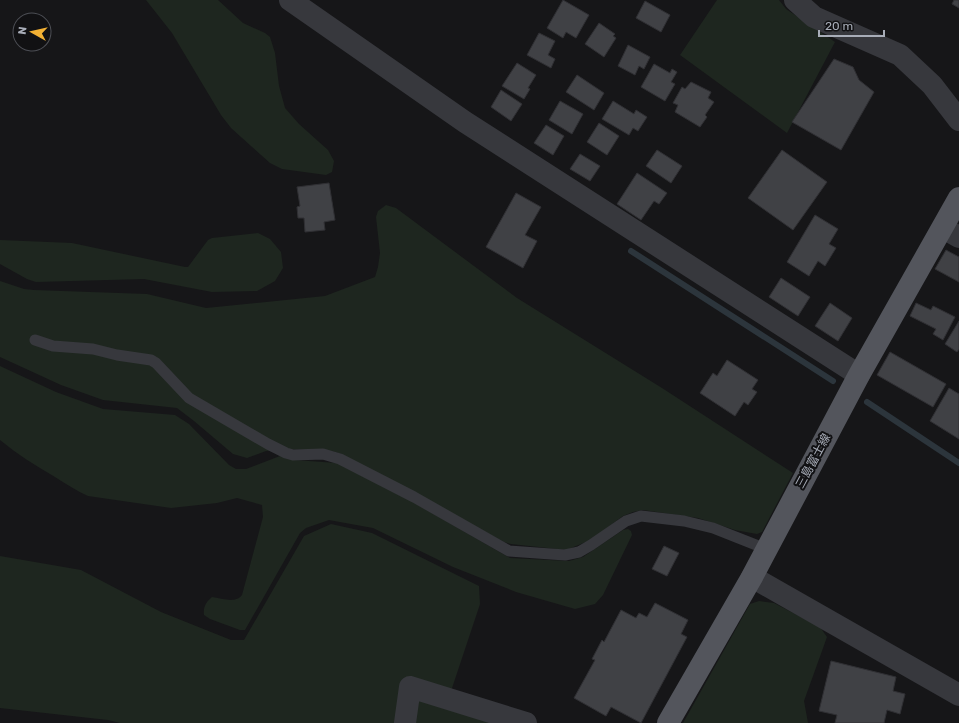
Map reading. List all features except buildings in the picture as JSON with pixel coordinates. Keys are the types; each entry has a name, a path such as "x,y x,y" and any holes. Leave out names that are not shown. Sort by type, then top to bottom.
{"main road":[{"name":"三島富士線","path":"668,723 752,577 859,375 951,232 959,198"}],"street":[{"path":"290,0 465,122 859,375"},
{"path":"794,0 816,9 900,55 932,85 959,120"},
{"path":"752,577 959,695"},
{"path":"405,723 410,687 526,723"}],"lane":[{"path":"35,340 53,346 93,349 156,362 189,398 268,444 293,455 323,454 340,460 414,497 509,551 565,555 579,552 626,521 641,516 684,521 713,528 766,549"}],"shaded area":[{"path":"146,0 218,0 243,23 265,33 270,37 275,53 279,86 285,108 299,124 328,150 334,161 332,172 326,175 282,169 270,163 231,128 221,115 172,33"},
{"path":"717,0 779,0 786,9 835,42 787,133 680,55"},
{"path":"386,205 396,208 517,298 662,388 793,473 762,532 757,534 735,530 698,518 643,510 623,516 591,540 566,550 511,544 504,542 341,454 332,451 287,449 266,451 247,458 233,454 177,408 103,400 61,385 0,357 0,281 24,289 34,290 147,294 206,308 325,296 375,277 380,253 376,217 378,211"},
{"path":"258,233 270,239 281,252 283,268 275,281 257,291 212,292 144,279 36,282 27,279 0,264 0,240 72,243 188,267 208,240 212,238"},
{"path":"0,366 56,392 103,409 175,415 189,424 229,465 236,469 246,469 280,456 295,460 337,463 411,501 510,558 569,561 583,557 623,530 628,529 631,531 632,535 603,595 595,604 575,609 516,592 453,567 373,528 329,520 306,528 300,533 245,630 240,630 210,619 204,615 204,610 212,597 232,600 239,598 242,595 263,517 262,505 237,498 217,503 171,508 88,496 80,492 27,460 0,440"},
{"path":"331,524 372,533 479,586 480,604 446,706 490,723 120,723 108,720 0,708 0,556 81,570 161,612 231,640 244,640 304,536"},
{"path":"759,601 774,603 820,627 827,637 804,701 808,723 683,723 750,604"}],"waterway":[{"path":"631,251 833,381"},
{"path":"867,402 959,463"}]}
